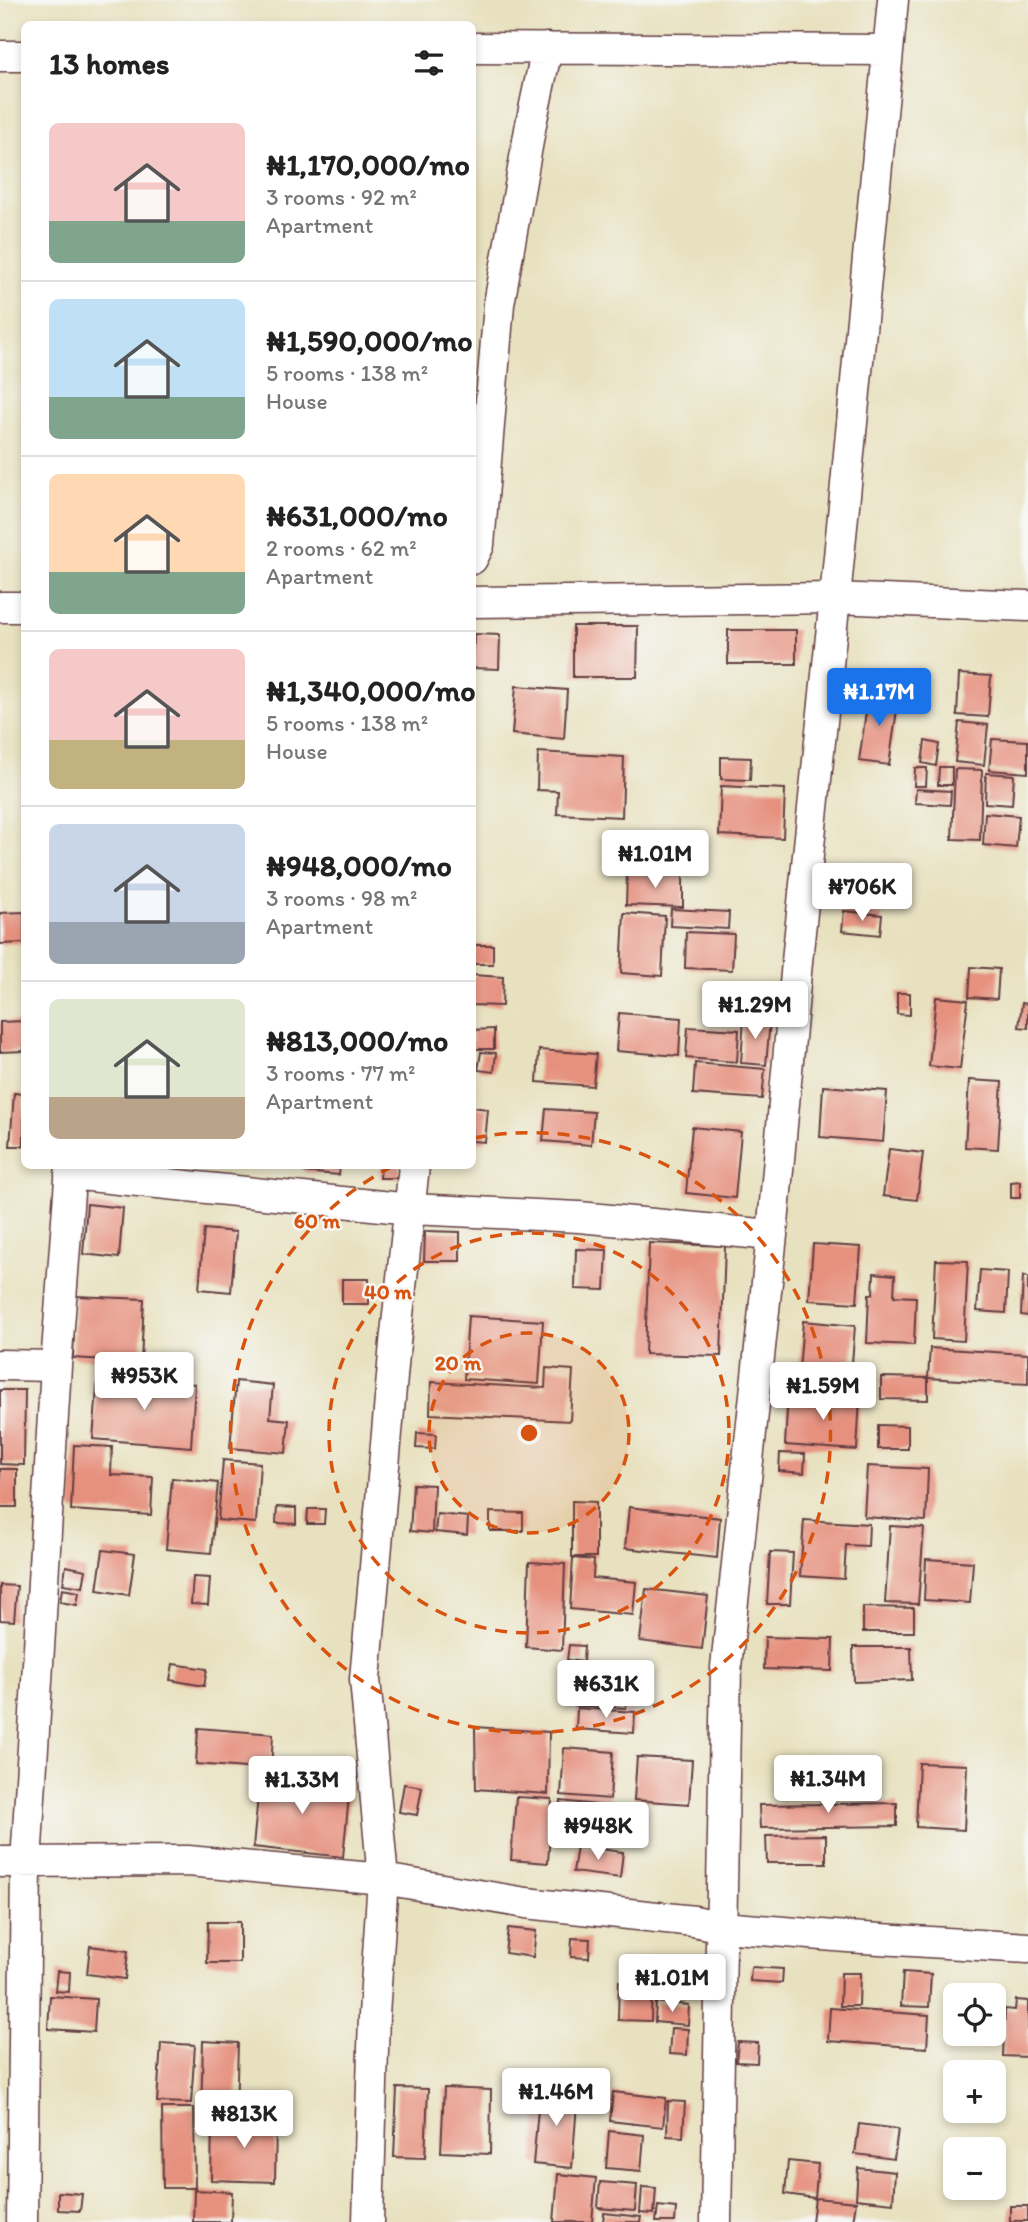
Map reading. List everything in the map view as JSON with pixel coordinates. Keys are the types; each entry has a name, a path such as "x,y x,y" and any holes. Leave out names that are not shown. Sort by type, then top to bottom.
{"street":[{"path":"716,2222 726,1667 772,1235 893,0"},
{"path":"476,48 888,50"},
{"path":"476,551 479,545 499,304 547,48"},
{"path":"0,56 21,56"},
{"path":"476,603 835,598 1028,606"},
{"path":"0,607 21,607"},
{"path":"368,2222 374,2015 383,1879 365,1679 395,1343 414,1169"},
{"path":"22,2222 13,1863 56,1366 70,1170 411,1209 579,1217 772,1235"},
{"path":"0,1365 56,1366"},
{"path":"13,1863 188,1861 383,1879 526,1903 694,1921 722,1927 1028,1948"}],"building":[{"path":"573,626 638,626 637,677 573,677"},
{"path":"728,630 796,630 796,664 728,664"},
{"path":"476,634 500,635 499,669 476,668"},
{"path":"959,674 991,676 988,717 957,715"},
{"path":"516,686 567,690 564,739 512,734"},
{"path":"869,691 899,696 889,765 859,761"},
{"path":"959,722 988,725 984,765 955,762"},
{"path":"992,739 1028,741 1028,773 989,770"},
{"path":"925,741 939,744 936,766 922,763"},
{"path":"538,752 624,757 622,817 557,814 558,791 537,790"},
{"path":"721,757 751,758 750,780 721,779"},
{"path":"939,767 952,767 952,785 938,785"},
{"path":"915,768 927,768 926,786 914,786"},
{"path":"955,769 982,770 980,840 952,839"},
{"path":"986,773 1014,775 1012,805 985,803"},
{"path":"721,786 785,789 783,838 719,835"},
{"path":"916,789 951,791 950,805 915,803"},
{"path":"985,813 1019,816 1016,848 983,845"},
{"path":"627,873 683,875 683,907 626,905"},
{"path":"671,909 729,912 728,929 670,926"},
{"path":"844,911 882,915 880,935 842,931"},
{"path":"21,912 21,943 0,944 0,913"},
{"path":"624,913 665,916 662,976 621,973"},
{"path":"686,932 734,934 732,970 685,968"},
{"path":"476,945 493,945 493,964 476,964"},
{"path":"971,967 999,969 997,999 969,997"},
{"path":"476,975 503,977 502,1006 476,1005"},
{"path":"897,993 910,993 910,1015 897,1014"},
{"path":"936,997 968,1000 960,1069 929,1066"},
{"path":"1022,1003 1028,1004 1028,1028 1019,1027"},
{"path":"619,1013 681,1018 679,1056 616,1051"},
{"path":"744,1018 770,1020 766,1065 741,1063"},
{"path":"21,1021 21,1051 0,1052 0,1022"},
{"path":"688,1027 739,1030 737,1062 686,1058"},
{"path":"494,1029 494,1049 476,1049 476,1030"},
{"path":"539,1050 596,1054 593,1086 537,1082"},
{"path":"481,1052 496,1053 494,1072 478,1070"},
{"path":"695,1063 765,1069 762,1099 693,1094"},
{"path":"969,1080 1002,1082 998,1149 965,1147"},
{"path":"823,1086 887,1091 883,1142 820,1137"},
{"path":"14,1093 21,1094 21,1146 10,1146"},
{"path":"476,1108 488,1109 485,1142 476,1141"},
{"path":"546,1109 594,1112 591,1145 543,1141"},
{"path":"692,1127 741,1132 735,1198 686,1193"},
{"path":"889,1149 923,1153 917,1200 883,1196"},
{"path":"304,1169 340,1169 339,1175 304,1172"},
{"path":"381,1169 400,1169 400,1178 380,1178"},
{"path":"1020,1181 1020,1198 1011,1198 1011,1182"},
{"path":"87,1204 123,1208 119,1258 83,1254"},
{"path":"204,1229 236,1232 231,1292 199,1289"},
{"path":"425,1231 460,1232 460,1261 424,1261"},
{"path":"649,1243 725,1246 721,1356 645,1354"},
{"path":"813,1244 861,1247 857,1303 809,1300"},
{"path":"576,1249 607,1250 605,1290 575,1289"},
{"path":"936,1260 968,1261 964,1341 932,1339"},
{"path":"980,1270 1008,1272 1006,1313 977,1311"},
{"path":"874,1273 895,1275 894,1296 916,1297 914,1345 867,1343 869,1294 873,1294"},
{"path":"1023,1276 1028,1277 1028,1316 1021,1315"},
{"path":"342,1279 369,1279 369,1304 342,1304"},
{"path":"75,1296 144,1299 141,1362 73,1358"},
{"path":"468,1316 543,1321 539,1384 464,1379"},
{"path":"803,1321 855,1326 851,1375 799,1371"},
{"path":"930,1348 1028,1354 1028,1384 928,1378"},
{"path":"546,1368 573,1370 570,1421 430,1414 431,1382 545,1388"},
{"path":"98,1376 195,1384 191,1447 93,1439"},
{"path":"881,1377 928,1378 928,1400 881,1399"},
{"path":"236,1381 273,1385 270,1418 289,1420 286,1453 230,1448"},
{"path":"0,1390 25,1390 24,1465 0,1464"},
{"path":"788,1393 860,1398 857,1450 785,1445"},
{"path":"878,1425 908,1426 908,1449 878,1449"},
{"path":"417,1433 436,1434 435,1449 416,1448"},
{"path":"74,1445 112,1447 111,1475 153,1477 151,1515 71,1510"},
{"path":"780,1453 805,1454 804,1473 779,1471"},
{"path":"223,1460 260,1463 256,1523 218,1520"},
{"path":"867,1466 928,1469 926,1521 864,1517"},
{"path":"0,1469 17,1469 17,1507 0,1507"},
{"path":"172,1478 218,1483 211,1553 166,1549"},
{"path":"413,1484 434,1485 432,1533 410,1531"},
{"path":"572,1501 596,1502 596,1557 572,1557"},
{"path":"277,1507 296,1508 296,1524 276,1523"},
{"path":"629,1507 720,1518 717,1558 625,1548"},
{"path":"308,1509 325,1509 324,1524 307,1524"},
{"path":"490,1512 523,1513 523,1531 490,1531"},
{"path":"437,1514 468,1517 467,1535 435,1532"},
{"path":"804,1520 869,1524 868,1546 846,1545 844,1579 800,1576"},
{"path":"890,1526 924,1528 918,1604 885,1603"},
{"path":"103,1550 135,1554 129,1595 97,1590"},
{"path":"770,1552 793,1553 790,1604 767,1604"},
{"path":"573,1558 594,1560 593,1578 636,1582 633,1615 570,1609"},
{"path":"926,1559 973,1562 970,1603 924,1600"},
{"path":"529,1562 565,1564 562,1650 526,1647"},
{"path":"66,1566 86,1570 83,1587 63,1584"},
{"path":"193,1577 210,1578 208,1605 191,1604"},
{"path":"0,1585 17,1586 14,1621 0,1620"},
{"path":"62,1589 79,1592 77,1605 60,1602"},
{"path":"646,1589 708,1596 702,1649 640,1641"},
{"path":"863,1607 914,1608 914,1632 863,1632"},
{"path":"765,1637 833,1639 832,1671 764,1669"},
{"path":"569,1645 584,1646 583,1662 567,1660"},
{"path":"853,1647 911,1647 912,1680 854,1682"},
{"path":"173,1664 207,1669 204,1686 170,1680"},
{"path":"568,1665 629,1669 626,1708 566,1705"},
{"path":"577,1708 635,1712 634,1733 576,1729"},
{"path":"475,1727 549,1732 548,1794 476,1789"},
{"path":"198,1728 273,1734 271,1770 196,1764"},
{"path":"564,1748 613,1752 610,1799 561,1795"},
{"path":"637,1757 692,1760 689,1804 634,1800"},
{"path":"919,1763 967,1765 964,1830 916,1827"},
{"path":"260,1776 350,1786 343,1857 253,1847"},
{"path":"404,1784 422,1787 417,1815 399,1812"},
{"path":"516,1797 552,1799 548,1863 511,1860"},
{"path":"561,1801 623,1808 619,1840 557,1833"},
{"path":"897,1803 897,1826 760,1828 759,1805"},
{"path":"622,1818 645,1819 645,1841 622,1841"},
{"path":"826,1835 826,1863 767,1863 766,1836"},
{"path":"577,1846 623,1852 620,1878 573,1872"},
{"path":"208,1922 240,1922 240,1963 207,1963"},
{"path":"508,1928 536,1931 533,1957 505,1953"},
{"path":"572,1938 590,1939 589,1958 571,1957"},
{"path":"90,1946 128,1951 125,1979 87,1974"},
{"path":"751,1967 783,1969 782,1983 750,1981"},
{"path":"57,1971 70,1972 69,1992 55,1991"},
{"path":"903,1972 931,1974 929,2007 901,2006"},
{"path":"841,1973 860,1973 859,2006 840,2006"},
{"path":"619,1981 652,1981 651,2021 618,2020"},
{"path":"50,1996 96,1999 94,2032 48,2029"},
{"path":"1016,2000 1028,2001 1028,2057 1003,2056 1003,2046 1006,2046 1006,2009 1015,2010"},
{"path":"656,2002 689,2005 688,2025 655,2022"},
{"path":"830,2008 929,2015 927,2048 828,2041"},
{"path":"671,2028 688,2029 687,2055 669,2054"},
{"path":"203,2041 238,2043 236,2116 201,2115"},
{"path":"738,2042 758,2043 757,2063 736,2062"},
{"path":"161,2043 195,2045 191,2103 157,2102"},
{"path":"397,2088 428,2089 425,2158 394,2157"},
{"path":"444,2088 491,2090 490,2154 441,2152"},
{"path":"540,2088 578,2091 572,2168 533,2164"},
{"path":"613,2092 666,2098 663,2127 610,2121"},
{"path":"668,2101 685,2102 683,2137 667,2136"},
{"path":"162,2108 194,2108 195,2188 163,2188"},
{"path":"212,2117 276,2119 275,2182 211,2180"},
{"path":"859,2124 898,2129 894,2159 855,2154"},
{"path":"609,2131 644,2135 641,2171 606,2168"},
{"path":"788,2161 818,2164 815,2198 785,2194"},
{"path":"858,2168 895,2172 893,2203 856,2199"},
{"path":"558,2174 596,2178 592,2222 554,2222"},
{"path":"600,2182 637,2185 635,2211 598,2208"},
{"path":"642,2187 656,2188 654,2214 640,2213"},
{"path":"194,2190 232,2192 231,2222 193,2222"},
{"path":"58,2192 82,2194 80,2211 58,2210"},
{"path":"815,2198 856,2202 853,2222 812,2222"},
{"path":"658,2206 676,2208 675,2222 656,2222"},
{"path":"1010,2206 1028,2206 1028,2221 1010,2221"},
{"path":"604,2213 641,2217 640,2222 603,2222"}]}
